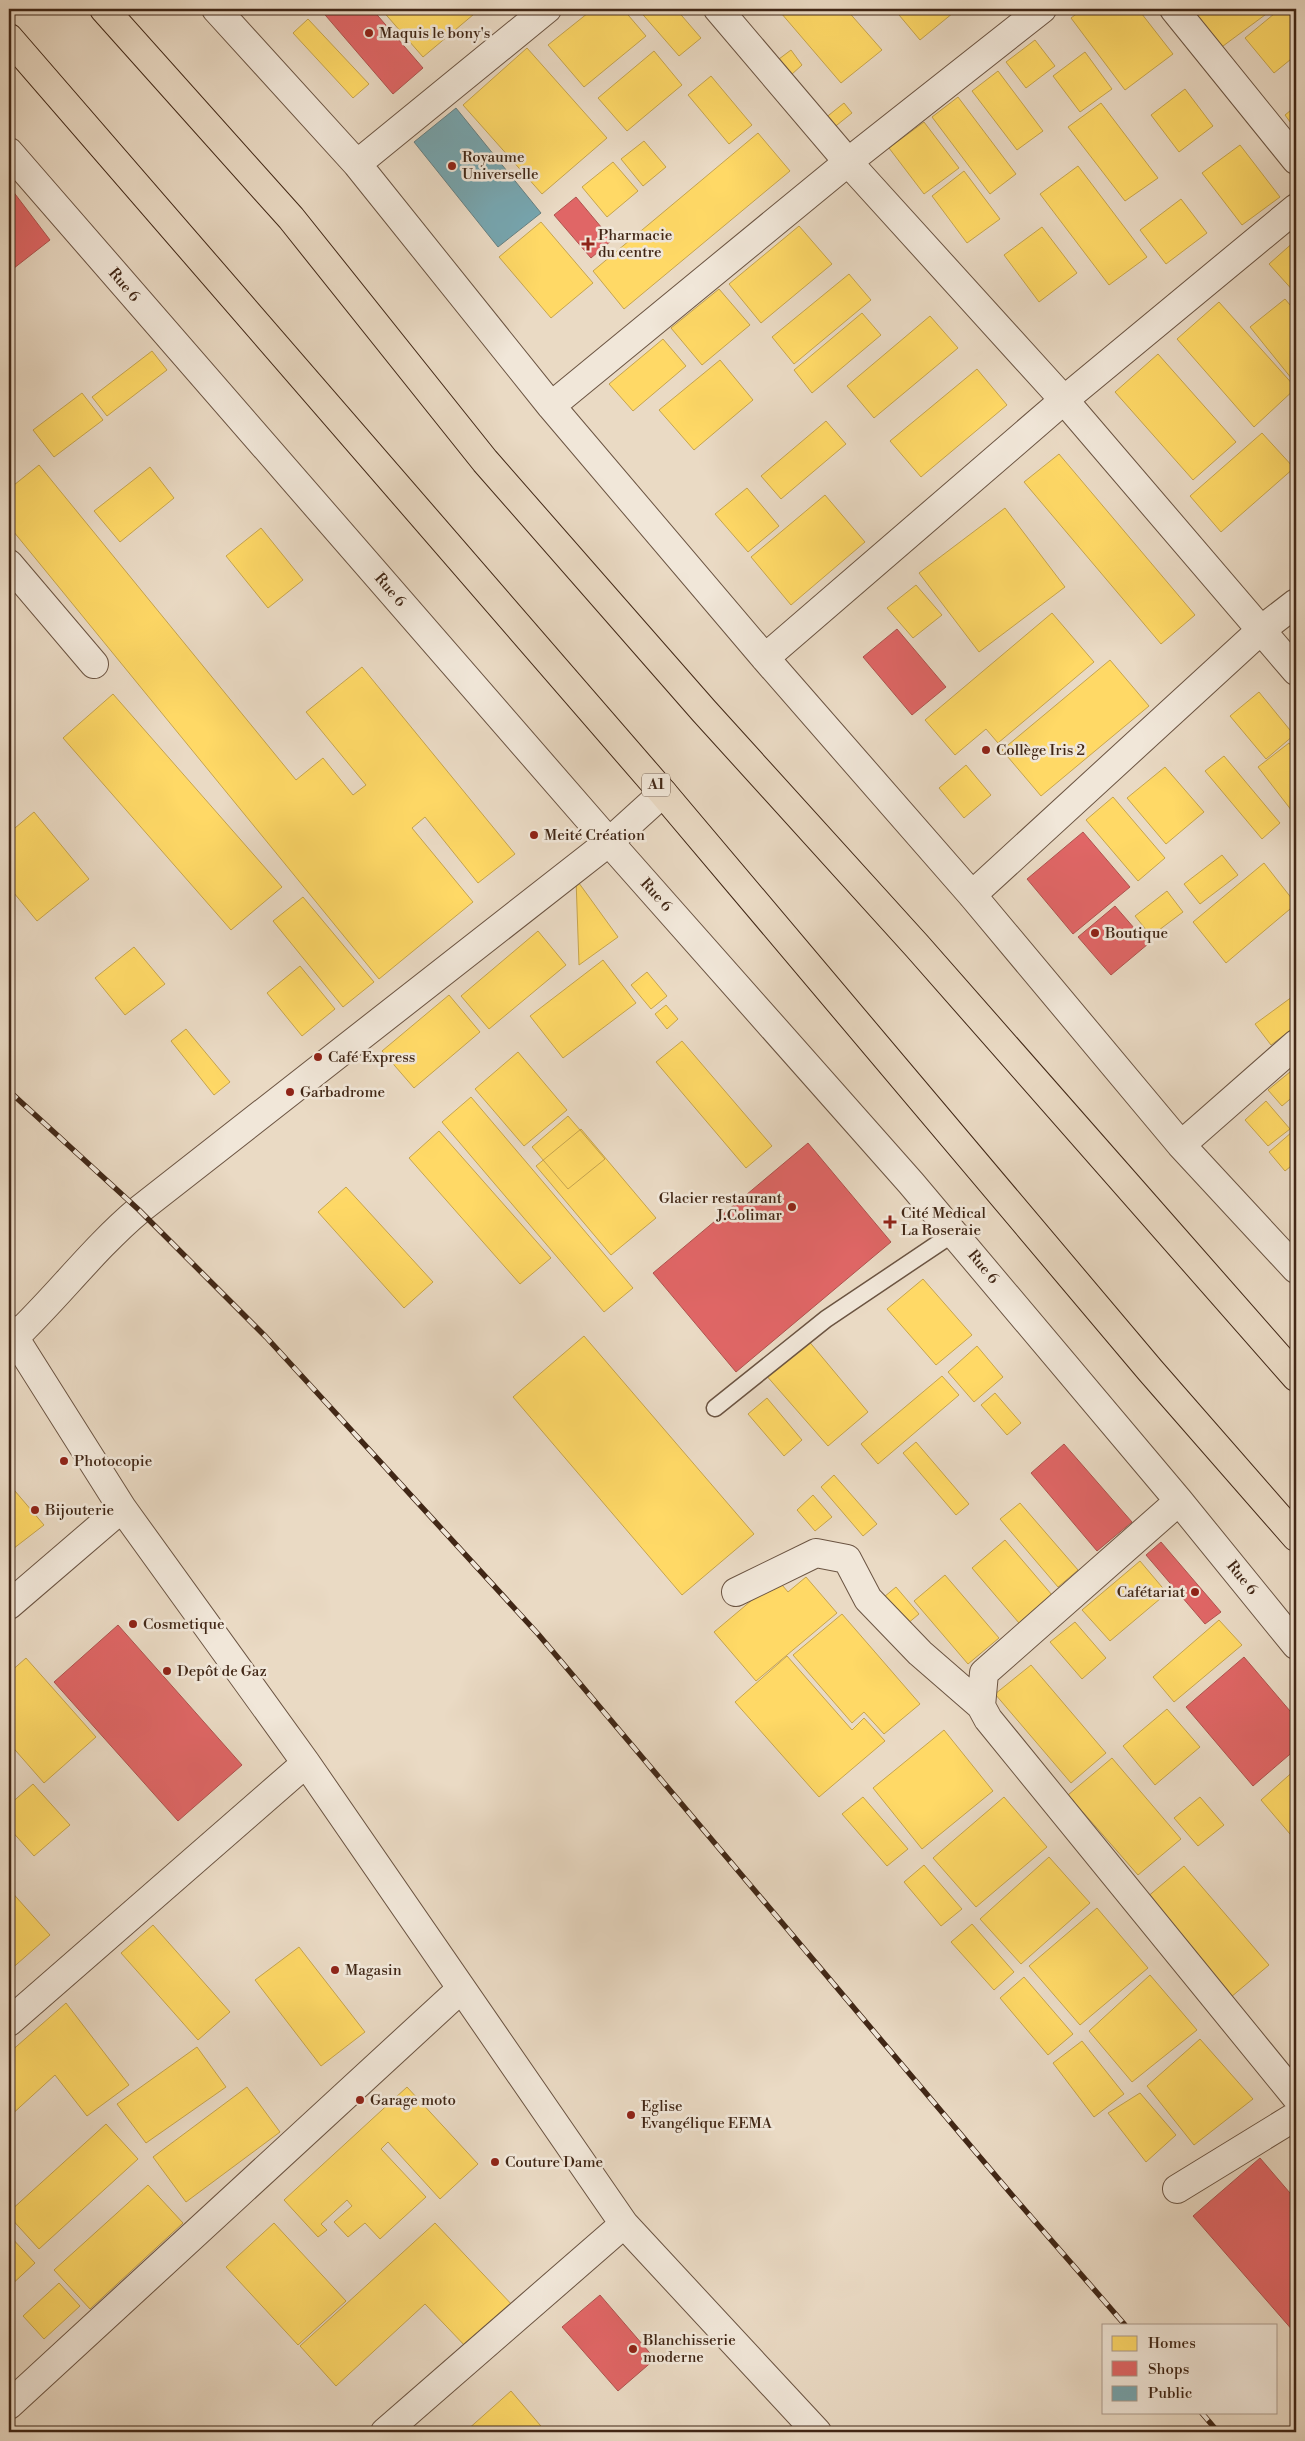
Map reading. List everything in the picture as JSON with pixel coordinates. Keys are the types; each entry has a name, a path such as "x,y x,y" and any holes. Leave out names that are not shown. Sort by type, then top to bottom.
{"main road":[{"path":"104,9 291,218 484,460 698,703 917,946 1296,1377"},
{"name":"A1","path":"9,38 663,793 1150,1370 1296,1537"}],"street":[{"path":"216,9 357,164 550,406 764,658 972,895 1181,1145 1296,1269"},
{"path":"357,164 547,9"},
{"path":"718,9 848,162 1064,400 1296,671"},
{"path":"550,406 848,162 1042,9"},
{"path":"1174,9 1296,160"},
{"name":"Rue 6","path":"9,152 610,842 954,1233 1179,1500 1296,1645"},
{"path":"764,658 1064,400 1296,208"},
{"path":"9,564 94,664"},
{"path":"972,895 1262,630 1296,602"},
{"path":"663,793 610,842 139,1210 96,1250 48,1305 12,1333 122,1508 306,1763 624,2224 811,2430"},
{"path":"1181,1145 1296,1044"},
{"path":"981,1706 984,1673 1179,1500"},
{"path":"9,1605 122,1508"},
{"path":"736,1592 816,1553 847,1559 868,1599 920,1653 981,1706 988,1719 1296,2096"},
{"path":"9,2022 306,1763"},
{"path":"9,2405 461,1989"},
{"path":"1177,2189 1296,2116"},
{"path":"385,2432 624,2224"}],"lane":[{"path":"715,1408 826,1319 954,1233"}],"building: Homes":[{"path":"381,9 480,9 423,57"},
{"path":"593,9 623,9 646,36 584,87 548,45"},
{"path":"638,9 676,9 701,38 679,56"},
{"path":"787,9 846,9 882,50 841,83 781,13"},
{"path":"894,9 950,9 953,13 920,40"},
{"path":"1083,9 1138,9 1173,54 1125,90 1071,18"},
{"path":"1187,9 1273,9 1219,49"},
{"path":"1280,9 1296,9 1296,55 1274,73 1245,38"},
{"path":"308,19 369,84 353,98 293,33"},
{"path":"1035,40 1055,66 1026,88 1006,62"},
{"path":"527,48 607,138 542,194 463,105"},
{"path":"791,50 802,65 791,75 779,59"},
{"path":"654,51 682,85 627,131 598,98"},
{"path":"1085,52 1112,89 1080,112 1053,76"},
{"path":"998,71 1043,131 1017,150 972,91"},
{"path":"711,76 752,125 729,144 688,95"},
{"path":"1185,89 1213,126 1179,152 1151,115"},
{"path":"958,97 1016,174 990,194 932,117"},
{"path":"844,103 852,113 832,129 824,119"},
{"path":"1101,103 1158,178 1125,201 1068,127"},
{"path":"1296,106 1296,130 1285,115"},
{"path":"924,122 959,168 924,194 889,148"},
{"path":"758,133 790,171 624,309 593,271"},
{"path":"644,141 666,167 643,186 621,159"},
{"path":"1240,145 1280,197 1242,225 1202,173"},
{"path":"613,162 638,191 607,217 582,187"},
{"path":"1078,166 1147,257 1109,285 1040,194"},
{"path":"964,171 1000,219 967,243 932,196"},
{"path":"1181,199 1207,233 1166,264 1140,230"},
{"path":"541,222 593,283 551,318 499,257"},
{"path":"799,226 832,264 761,323 729,284"},
{"path":"1042,227 1077,273 1039,302 1004,255"},
{"path":"1296,240 1296,294 1269,264"},
{"path":"849,274 871,300 794,364 772,337"},
{"path":"719,289 750,325 702,365 671,328"},
{"path":"1285,299 1296,312 1296,384 1250,327"},
{"path":"1219,302 1296,388 1254,427 1177,339"},
{"path":"862,313 881,335 812,393 794,370"},
{"path":"930,316 958,348 874,418 847,386"},
{"path":"663,339 686,366 633,411 609,384"},
{"path":"152,351 167,370 107,416 92,397"},
{"path":"1158,354 1236,442 1193,480 1115,392"},
{"path":"720,360 753,400 694,450 659,410"},
{"path":"977,369 1007,405 921,477 890,441"},
{"path":"82,393 103,420 54,457 33,430"},
{"path":"826,421 846,444 781,499 761,476"},
{"path":"1262,433 1294,468 1221,532 1190,496"},
{"path":"1059,454 1195,615 1161,644 1024,482"},
{"path":"39,465 296,780 323,758 353,795 366,785 306,712 362,667 515,854 478,883 425,817 412,828 473,902 379,979 9,526 9,489"},
{"path":"150,467 174,498 120,542 94,511"},
{"path":"747,488 779,526 748,552 715,514"},
{"path":"825,495 865,542 791,605 751,557"},
{"path":"1005,508 1065,587 979,652 919,573"},
{"path":"261,528 303,580 268,608 226,556"},
{"path":"916,585 942,615 913,638 887,608"},
{"path":"1052,613 1094,662 998,743 986,729 955,755 925,720"},
{"path":"1110,660 1149,706 1041,796 1002,750"},
{"path":"1259,692 1294,735 1266,759 1230,716"},
{"path":"113,694 282,887 231,930 63,738"},
{"path":"1289,743 1296,753 1295,815 1258,767"},
{"path":"1224,756 1280,823 1262,839 1205,771"},
{"path":"966,765 991,795 964,818 939,788"},
{"path":"1165,767 1204,812 1166,844 1127,798"},
{"path":"1113,797 1165,858 1138,881 1086,820"},
{"path":"34,812 89,879 37,921 9,887 9,833"},
{"path":"1222,855 1238,875 1200,904 1184,884"},
{"path":"1264,863 1296,904 1226,963 1193,922"},
{"path":"576,879 618,937 579,965"},
{"path":"1167,891 1183,912 1151,936 1135,916"},
{"path":"303,897 374,982 343,1007 273,921"},
{"path":"538,931 566,965 489,1029 461,996"},
{"path":"134,947 165,984 125,1015 95,978"},
{"path":"603,960 636,1003 563,1058 530,1016"},
{"path":"300,966 335,1009 302,1036 267,993"},
{"path":"647,972 667,996 651,1009 631,985"},
{"path":"1296,994 1296,1026 1271,1045 1255,1024"},
{"path":"449,995 480,1032 414,1088 382,1051"},
{"path":"666,1005 678,1019 667,1029 655,1014"},
{"path":"186,1029 230,1082 214,1095 171,1041"},
{"path":"682,1041 772,1146 746,1168 656,1062"},
{"path":"518,1052 567,1110 524,1146 475,1089"},
{"path":"1296,1067 1296,1094 1282,1106 1268,1090"},
{"path":"471,1097 633,1288 604,1312 442,1122"},
{"path":"1266,1101 1290,1129 1268,1146 1245,1120"},
{"path":"568,1116 605,1159 568,1189 532,1147"},
{"path":"581,1129 656,1218 611,1255 536,1166"},
{"path":"439,1131 551,1258 520,1284 409,1158"},
{"path":"1292,1132 1296,1138 1296,1162 1285,1171 1269,1152"},
{"path":"346,1187 433,1282 404,1308 318,1212"},
{"path":"923,1279 972,1335 936,1365 887,1309"},
{"path":"584,1336 754,1534 682,1595 513,1397"},
{"path":"807,1339 868,1412 828,1446 765,1374"},
{"path":"977,1346 1003,1377 974,1402 948,1372"},
{"path":"942,1376 959,1395 878,1464 861,1444"},
{"path":"995,1393 1021,1423 1007,1435 981,1405"},
{"path":"767,1398 802,1440 784,1456 748,1414"},
{"path":"916,1442 969,1504 956,1515 903,1453"},
{"path":"834,1475 877,1524 863,1536 821,1487"},
{"path":"9,1484 44,1525 9,1552"},
{"path":"813,1495 832,1517 815,1531 797,1510"},
{"path":"1020,1503 1078,1570 1058,1587 1000,1519"},
{"path":"1005,1540 1052,1595 1019,1623 972,1568"},
{"path":"1140,1561 1167,1593 1110,1641 1082,1610"},
{"path":"945,1575 999,1638 968,1664 914,1601"},
{"path":"806,1577 837,1613 756,1681 714,1632 777,1579 788,1592"},
{"path":"896,1587 919,1614 901,1629 878,1602"},
{"path":"842,1614 920,1704 884,1734 864,1712 852,1723 793,1655"},
{"path":"1219,1620 1242,1645 1174,1702 1153,1677"},
{"path":"1075,1622 1106,1658 1082,1679 1050,1642"},
{"path":"787,1656 852,1730 864,1718 885,1741 819,1797 735,1702"},
{"path":"26,1658 96,1737 44,1783 9,1743 9,1673"},
{"path":"1031,1665 1106,1753 1071,1783 995,1694"},
{"path":"1167,1709 1200,1747 1155,1785 1123,1746"},
{"path":"944,1730 993,1791 922,1849 873,1788"},
{"path":"1112,1758 1181,1839 1138,1875 1068,1795"},
{"path":"1296,1769 1296,1841 1261,1800"},
{"path":"33,1784 70,1825 34,1856 9,1828 9,1805"},
{"path":"863,1797 908,1849 887,1866 842,1814"},
{"path":"1004,1797 1047,1847 976,1907 933,1858"},
{"path":"1200,1797 1224,1825 1198,1846 1174,1818"},
{"path":"1049,1857 1090,1903 1021,1964 980,1919"},
{"path":"924,1865 962,1909 941,1926 904,1882"},
{"path":"1184,1866 1269,1965 1231,1997 1146,1898"},
{"path":"9,1889 50,1935 9,1971"},
{"path":"1097,1908 1148,1968 1080,2025 1029,1966"},
{"path":"972,1924 1014,1972 994,1990 951,1942"},
{"path":"153,1925 230,2012 198,2040 121,1953"},
{"path":"299,1947 365,2032 321,2066 255,1980"},
{"path":"1150,1975 1197,2030 1132,2082 1089,2031"},
{"path":"1024,1977 1073,2034 1048,2055 1000,1998"},
{"path":"66,2003 129,2085 87,2116 55,2075 9,2117 9,2053"},
{"path":"1200,2039 1253,2099 1194,2145 1147,2086"},
{"path":"1082,2041 1124,2094 1094,2117 1053,2063"},
{"path":"197,2047 226,2087 146,2143 117,2104"},
{"path":"247,2087 280,2132 186,2202 153,2157"},
{"path":"407,2087 478,2164 440,2199 388,2142 381,2149 426,2197 380,2239 365,2223 348,2237 334,2222 352,2206 347,2200 321,2224 327,2230 318,2237 284,2200"},
{"path":"1140,2093 1176,2135 1146,2162 1108,2113"},
{"path":"106,2124 138,2159 39,2249 9,2216 9,2212"},
{"path":"148,2185 183,2223 90,2309 54,2270"},
{"path":"274,2223 346,2301 298,2345 226,2267"},
{"path":"435,2223 514,2307 468,2349 425,2304 336,2386 300,2346"},
{"path":"9,2235 35,2263 9,2287"},
{"path":"59,2283 80,2306 44,2339 23,2316"},
{"path":"511,2391 546,2432 466,2431"}],"building: Shops":[{"path":"320,9 372,9 423,68 393,94"},
{"path":"9,186 50,240 9,272"},
{"path":"576,197 612,240 591,258 554,215"},
{"path":"897,629 946,687 912,715 863,657"},
{"path":"1083,832 1130,887 1073,934 1027,879"},
{"path":"1115,906 1148,944 1111,975 1078,937"},
{"path":"808,1143 891,1242 736,1372 653,1273"},
{"path":"1064,1444 1132,1522 1097,1551 1031,1473"},
{"path":"1161,1542 1221,1612 1205,1624 1146,1555"},
{"path":"118,1625 242,1765 178,1821 54,1682"},
{"path":"1244,1657 1296,1718 1296,1749 1253,1786 1186,1707"},
{"path":"1260,2158 1296,2200 1296,2330 1294,2332 1193,2216"},
{"path":"600,2295 655,2359 618,2391 562,2327"}],"building: Public":[{"path":"456,108 541,213 498,247 414,142"}],"railway":[{"path":"9,1091 139,1210 266,1337 538,1634 1012,2195 1124,2324"},
{"path":"1203,2414 1218,2432"}],"place":[{"name":"Maquis le bony's","path":"369,33"},
{"name":"Royaume Universelle","path":"452,166"},
{"name":"Pharmacie du centre","path":"588,244"},
{"name":"Collège Iris 2","path":"986,750"},
{"name":"Meité Création","path":"534,835"},
{"name":"Boutique","path":"1095,933"},
{"name":"Café Express","path":"318,1057"},
{"name":"Garbadrome","path":"290,1092"},
{"name":"Glacier restaurant J.Colimar","path":"792,1207"},
{"name":"Cité Medical La Roseraie","path":"890,1222"},
{"name":"Photocopie","path":"64,1461"},
{"name":"Bijouterie","path":"35,1510"},
{"name":"Cafétariat","path":"1195,1592"},
{"name":"Cosmetique","path":"133,1624"},
{"name":"Depôt de Gaz","path":"167,1671"},
{"name":"Magasin","path":"335,1970"},
{"name":"Garage moto","path":"360,2100"},
{"name":"Eglise Evangélique EEMA","path":"631,2115"},
{"name":"Couture Dame","path":"495,2162"},
{"name":"Blanchisserie moderne","path":"633,2349"}]}
